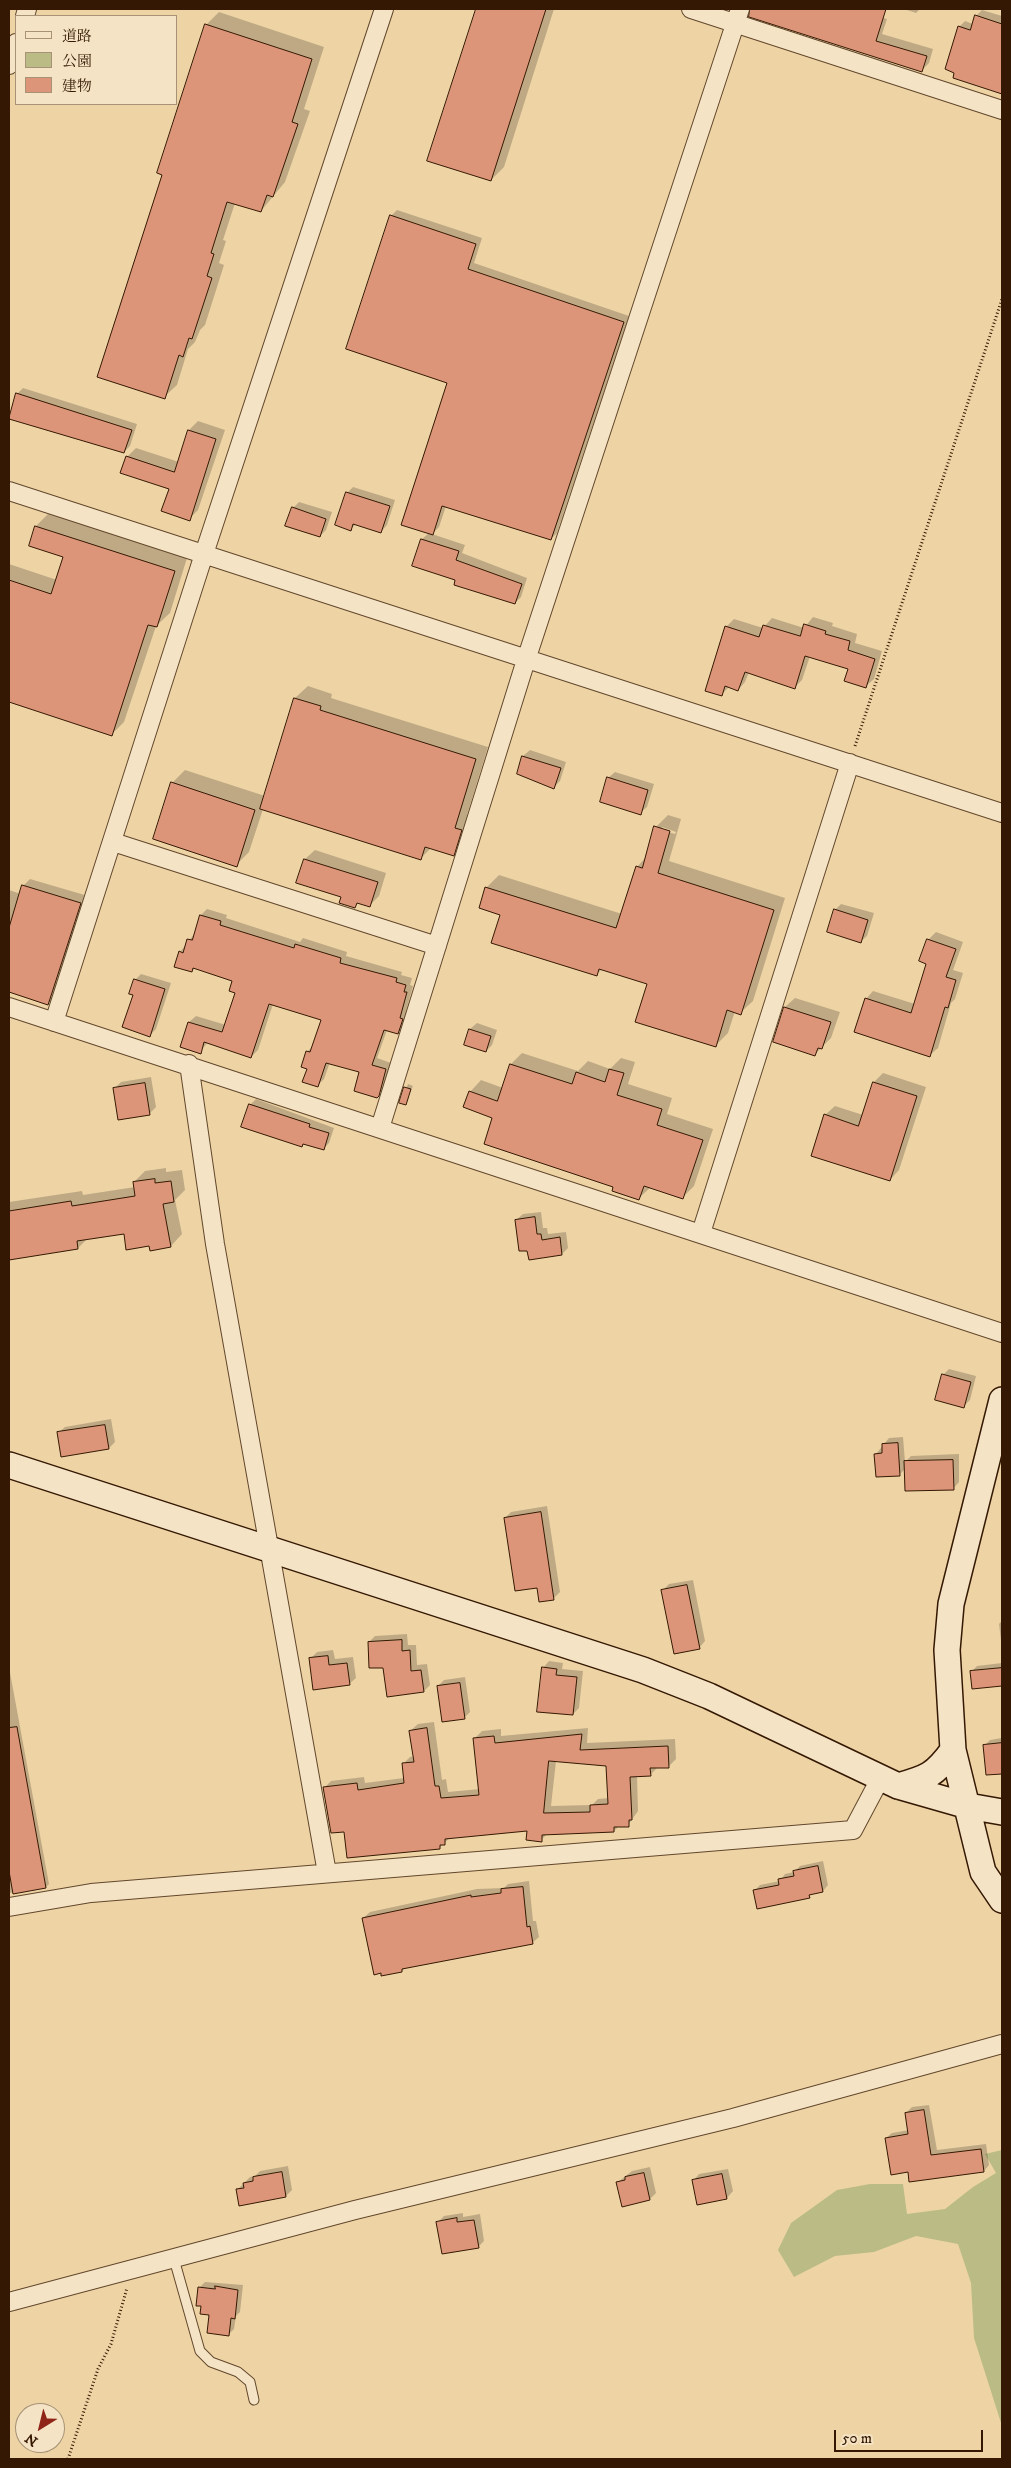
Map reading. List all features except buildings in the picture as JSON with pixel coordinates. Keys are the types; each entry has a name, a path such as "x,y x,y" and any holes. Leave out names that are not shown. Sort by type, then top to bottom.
{"street":[{"path":"54,1022 204,554 384,9"},
{"path":"691,9 738,16 1002,110"},
{"path":"380,1128 526,660 738,16"},
{"path":"9,65 15,45"},
{"path":"9,491 1002,813"},
{"path":"701,1233 850,763"},
{"path":"113,842 437,946"},
{"path":"9,1007 189,1064 1002,1332"},
{"path":"189,1064 215,1244 272,1551 328,1873"},
{"path":"1002,1400 951,1604 947,1650 953,1750 968,1806 973,1838 983,1872 1002,1900"},
{"path":"9,1465 643,1670 708,1696 889,1782 968,1806 1002,1812"},
{"path":"9,1907 91,1893 853,1830 889,1782 920,1780 939,1769 953,1750"},
{"path":"9,2302 355,2210 734,2118 1002,2044"}],"lane":[{"path":"174,2259 200,2351 211,2362 238,2372 250,2382 254,2400"}],"path":[{"path":"850,763 1002,299"},
{"path":"68,2459 92,2385 111,2344 122,2311 131,2271"}],"green space":[{"path":"1002,2150 1002,2426 974,2338 971,2283 958,2244 916,2236 874,2252 835,2256 794,2277 778,2250 791,2223 837,2190 870,2184 903,2184 907,2214 945,2209 973,2187 996,2173 985,2154"}]}
